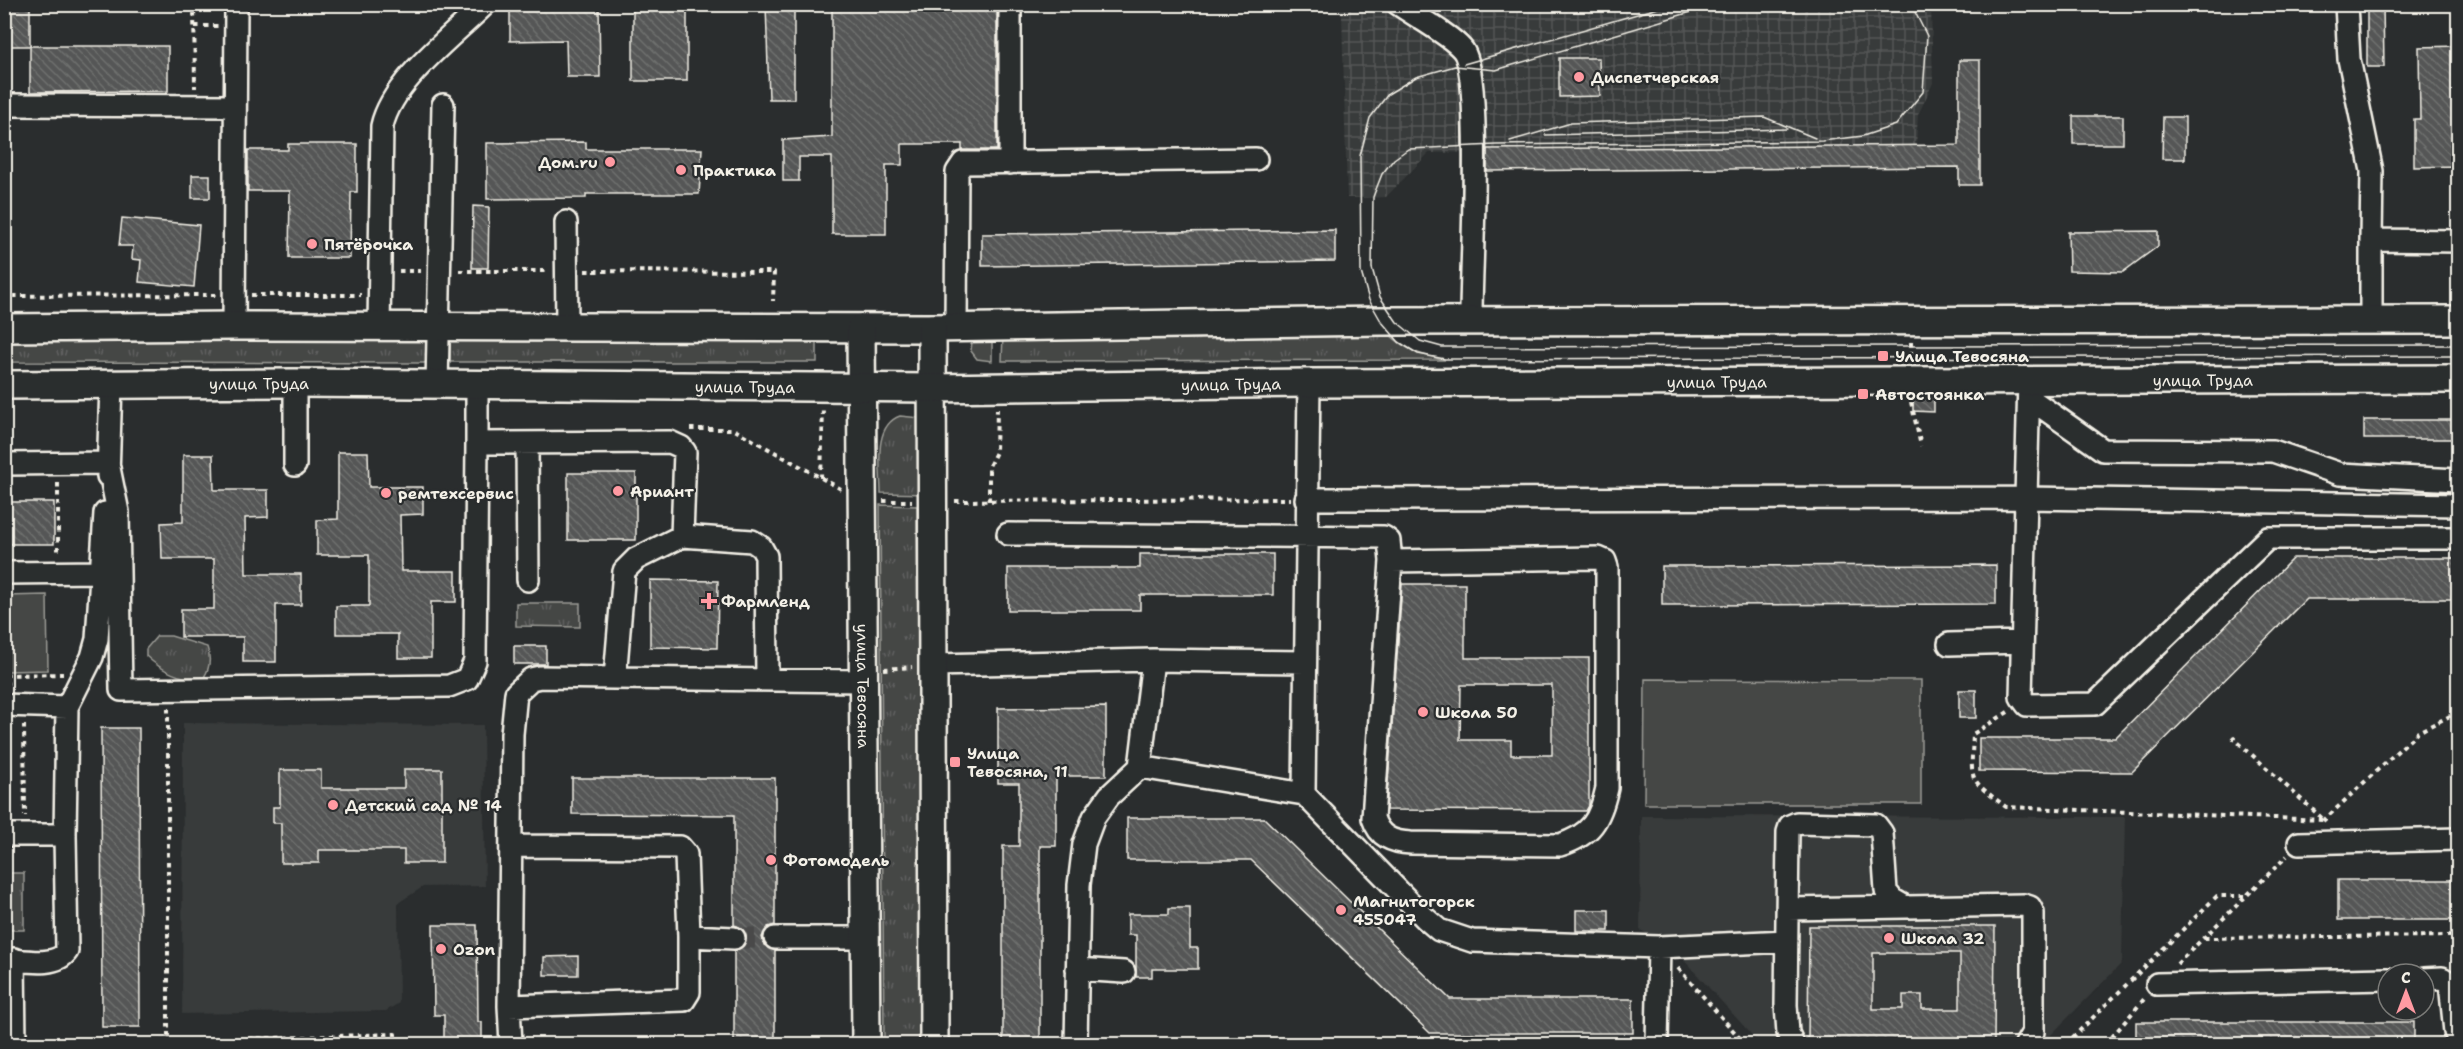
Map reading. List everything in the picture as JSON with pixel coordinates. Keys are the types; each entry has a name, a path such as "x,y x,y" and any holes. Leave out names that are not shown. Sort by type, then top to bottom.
{"main road":[{"path":"4,328 234,326 861,328 1471,321 2458,320"},
{"path":"934,1044 932,388 944,327"},
{"name":"улица Тевосяна","path":"861,328 866,1044"},
{"name":"улица Труда","path":"4,385 295,383 997,388 1309,383 2029,388 2458,379"}],"lane":[{"path":"234,326 236,4"},
{"path":"379,327 382,126 386,110 407,80 485,4"},
{"path":"1010,4 1010,162"},
{"path":"1398,4 1461,48 1469,68 1474,124 1475,221 1471,321"},
{"path":"2346,4 2349,59 2373,171 2371,321"},
{"path":"4,105 235,106"},
{"path":"437,385 443,105"},
{"path":"944,327 958,168 966,163 1256,159"},
{"path":"566,222 567,327"},
{"path":"2371,240 2458,241"},
{"path":"295,383 295,465"},
{"path":"1304,794 1309,383"},
{"path":"15,1044 9,959 52,961 64,956 67,951 65,835 67,707 84,673 97,639 111,384"},
{"path":"108,463 118,512 121,690 449,686 467,679 475,661 477,385"},
{"path":"2029,388 2103,450 2273,451 2340,474 2458,480"},
{"path":"2029,388 2021,697 2024,703 2030,706 2095,704 2268,538 2458,538"},
{"path":"477,443 676,443 681,447 686,459 682,536"},
{"path":"527,443 528,580"},
{"path":"4,464 108,463"},
{"path":"1306,499 2027,498 2458,504"},
{"path":"1008,534 1384,537 1389,541 1391,561 1373,818 1376,828 1384,837 1396,842 1411,843 1560,845 1581,838 1602,809 1606,788 1607,567 1605,561 1598,558 1391,561"},
{"path":"615,678 624,571 636,559 682,536 752,542 760,547 766,556 766,680"},
{"path":"4,573 102,572"},
{"path":"1949,644 2022,642"},
{"path":"1076,1044 1079,885 1084,844 1094,817 1109,796 1140,767 1153,660"},
{"path":"933,665 1153,660 1305,662"},
{"path":"511,1044 508,1006 512,734 516,693 531,679 540,677 766,680 863,676"},
{"path":"12,705 67,707"},
{"path":"1140,767 1304,794 1425,918 1439,930 1455,937 1490,942 1659,947 1787,941"},
{"path":"1793,1044 1788,1033 1788,832 1790,826 1797,823 1873,824 1879,827 1886,891 1892,899 1904,906"},
{"path":"15,835 65,835"},
{"path":"2300,843 2458,839"},
{"path":"508,1006 684,1000 689,992 686,855 680,847 511,846"},
{"path":"1788,909 2024,904 2030,907 2033,913 2033,1032 2026,1044"},
{"path":"689,936 734,938"},
{"path":"775,938 865,938"},
{"path":"1657,1044 1659,947"},
{"path":"1077,969 1124,972"},
{"path":"2436,978 2442,978 2450,983 2455,1032 2458,1038"},
{"path":"2157,984 2376,979"}],"path":[{"path":"194,4 195,105"},
{"path":"380,271 774,272 773,301"},
{"path":"4,296 380,295"},
{"path":"989,501 988,466 996,452 997,388"},
{"path":"821,478 823,399"},
{"path":"58,463 58,572"},
{"path":"956,501 1306,499"},
{"path":"863,676 933,665"},
{"path":"15,835 12,705 7,675 84,673"},
{"path":"168,689 168,1042"},
{"path":"2024,703 1973,734 1972,775 1975,783 2006,807 2324,820"},
{"path":"2106,1044 2157,984 2324,820 2418,732 2458,712"},
{"path":"2229,734 2324,820"},
{"path":"2066,1044 2217,896 2246,896"},
{"path":"2204,938 2458,936"},
{"path":"1659,947 1744,1044"},
{"path":"96,1044 394,1034 395,1044"}],"shaded area":[{"path":"1336,5 1931,5 1933,83 1918,115 1916,146 1429,153 1386,197 1347,198 1342,16"},
{"name":"Детский сад № 14","path":"183,723 483,725 485,886 423,887 398,903 399,1003 386,1011 182,1014"},
{"name":"Школа 32","path":"1641,816 2125,817 2122,963 2042,1044 1760,1044 1671,946 1640,930"}],"green space":[{"path":"1388,333 1414,351 1445,360 1002,361 1003,335"},
{"path":"992,335 992,361 977,359 971,351 972,341"},
{"path":"450,336 817,336 817,362 450,362"},
{"path":"425,337 430,341 430,361 424,363 5,362 4,339"},
{"path":"900,416 920,418 930,494 881,493 882,438 891,421"},
{"path":"880,505 917,506 921,1044 884,1044"},
{"path":"47,595 48,670 6,671 5,596"},
{"path":"516,603 580,603 580,627 516,626"},
{"path":"157,636 171,636 207,647 209,663 204,677 188,678 173,674 146,656 146,649"},
{"path":"1645,679 1921,680 1921,804 1644,804"},
{"path":"5,873 24,873 24,930 5,930"}],"building":[{"path":"4,4 30,4 30,46 4,46"},
{"path":"510,4 545,4 545,7 599,6 600,77 567,77 566,40 510,41"},
{"path":"633,4 687,4 687,81 633,81"},
{"path":"766,4 794,4 794,99 769,99"},
{"path":"832,4 997,4 997,150 962,150 962,144 902,144 902,165 886,165 886,234 832,234 832,157 799,157 799,181 783,181 783,140 832,137"},
{"path":"2367,4 2383,4 2384,67 2367,67"},
{"path":"30,46 168,46 168,91 30,92"},
{"path":"2458,46 2458,166 2414,167 2414,119 2420,119 2419,47"},
{"name":"Диспетчерская","path":"1559,58 1599,58 1600,96 1559,97"},
{"path":"1959,60 1980,60 1980,185 1959,185 1959,167 1487,171 1487,149 1959,145"},
{"path":"2073,116 2123,116 2123,144 2073,144"},
{"path":"2163,117 2185,117 2185,159 2162,159"},
{"path":"586,142 586,149 702,149 699,194 586,194 586,198 487,199 487,143"},
{"path":"288,144 357,144 357,192 351,192 350,258 289,258 290,191 248,191 248,150 288,150"},
{"path":"192,175 210,175 210,198 192,198"},
{"path":"473,206 489,207 488,268 472,268"},
{"path":"122,218 199,225 194,287 139,282 141,260 132,259 133,246 119,246"},
{"path":"1335,230 1335,261 982,266 982,234"},
{"path":"2158,231 2158,246 2123,272 2069,271 2068,232"},
{"path":"1913,397 1934,397 1934,412 1913,411"},
{"path":"2364,420 2458,420 2458,439 2364,439"},
{"path":"338,452 368,452 369,487 423,487 423,514 400,515 401,571 456,571 456,602 431,602 431,658 398,658 398,634 336,634 336,606 369,606 369,555 317,555 317,520 338,519"},
{"path":"183,455 213,455 214,490 268,490 268,517 245,518 246,574 301,574 301,605 276,605 276,662 243,662 243,637 181,637 181,609 214,609 214,559 162,559 161,523 183,522"},
{"path":"568,473 636,473 636,540 568,540"},
{"path":"4,502 54,502 54,544 4,544"},
{"path":"1140,554 1273,554 1273,595 1140,595 1140,610 1008,610 1008,568 1140,568"},
{"path":"2293,558 2458,558 2458,599 2306,599 2132,772 1979,771 1979,738 2115,738"},
{"path":"1996,565 1996,604 1662,605 1662,566"},
{"path":"650,580 718,581 717,648 650,647"},
{"name":"Школа 50","path":"1402,584 1465,584 1465,658 1589,658 1589,806 1586,811 1386,810","holes":["1461,685 1552,685 1552,755 1511,755 1511,740 1460,740"]},
{"path":"514,646 546,646 546,664 514,664"},
{"path":"1959,690 1976,690 1976,718 1959,718"},
{"path":"1106,707 1106,776 1056,776 1056,846 1040,846 1040,1044 1003,1044 1003,846 1019,846 1019,783 998,783 998,708"},
{"path":"101,728 139,728 140,1027 102,1027"},
{"path":"404,769 442,769 442,863 404,863 404,850 319,850 319,863 281,863 281,823 273,823 273,807 280,807 280,770 321,770 321,788 404,788"},
{"path":"572,778 775,778 775,925 768,927 762,937 764,945 775,951 775,1044 734,1044 734,951 744,945 747,938 741,928 734,925 734,815 572,814"},
{"path":"1127,818 1264,818 1450,999 1633,999 1633,1033 1430,1033 1251,860 1127,860"},
{"path":"2338,880 2458,880 2458,920 2338,920"},
{"path":"1169,908 1190,908 1190,948 1198,948 1198,969 1152,969 1152,977 1136,977 1136,935 1128,935 1128,914 1169,914"},
{"path":"1576,910 1609,910 1609,931 1576,931"},
{"path":"433,925 477,925 478,1022 482,1022 482,1044 444,1044 444,1015 434,1015"},
{"path":"1809,926 1995,926 1994,1044 1808,1044","holes":["1873,953 1960,953 1960,1009 1922,1009 1922,995 1903,995 1903,1009 1873,1009"]},
{"path":"578,956 578,975 544,975 544,957"},
{"path":"2136,1022 2414,1022 2414,1044 2136,1044"}],"tunnel":[{"path":"734,938 775,938"}],"tram line":[{"path":"1464,64 1672,4"},
{"path":"1718,4 1496,70 1455,66 1416,77 1388,94 1370,118 1360,156 1361,272 1369,300 1381,321 1399,342 1418,354 1445,359 2458,356"},
{"path":"1911,4 1927,36 1923,92 1896,125 1863,136 1822,141 1496,145 1408,149 1394,159 1382,174 1373,197 1372,268 1380,297 1397,322 1420,341 1442,347 2458,345"},
{"path":"1510,141 1571,123 1764,117 1815,138"},
{"path":"1545,135 1787,129"}],"place":[{"name":"Диспетчерская","path":"1579,77"},
{"name":"Дом.ru","path":"610,162"},
{"name":"Практика","path":"681,170"},
{"name":"Пятёрочка","path":"312,244"},
{"name":"Улица Тевосяна","path":"1883,356"},
{"name":"Автостоянка","path":"1863,394"},
{"name":"Ариант","path":"618,491"},
{"name":"ремтехсервис","path":"386,493"},
{"name":"Фармленд","path":"709,601"},
{"name":"Школа 50","path":"1423,712"},
{"name":"Улица Тевосяна, 11","path":"955,762"},
{"name":"Детский сад № 14","path":"333,805"},
{"name":"Фотомодель","path":"771,860"},
{"name":"Магнитогорск 455047","path":"1341,910"},
{"name":"Школа 32","path":"1889,938"},
{"name":"Ozon","path":"441,949"}]}
